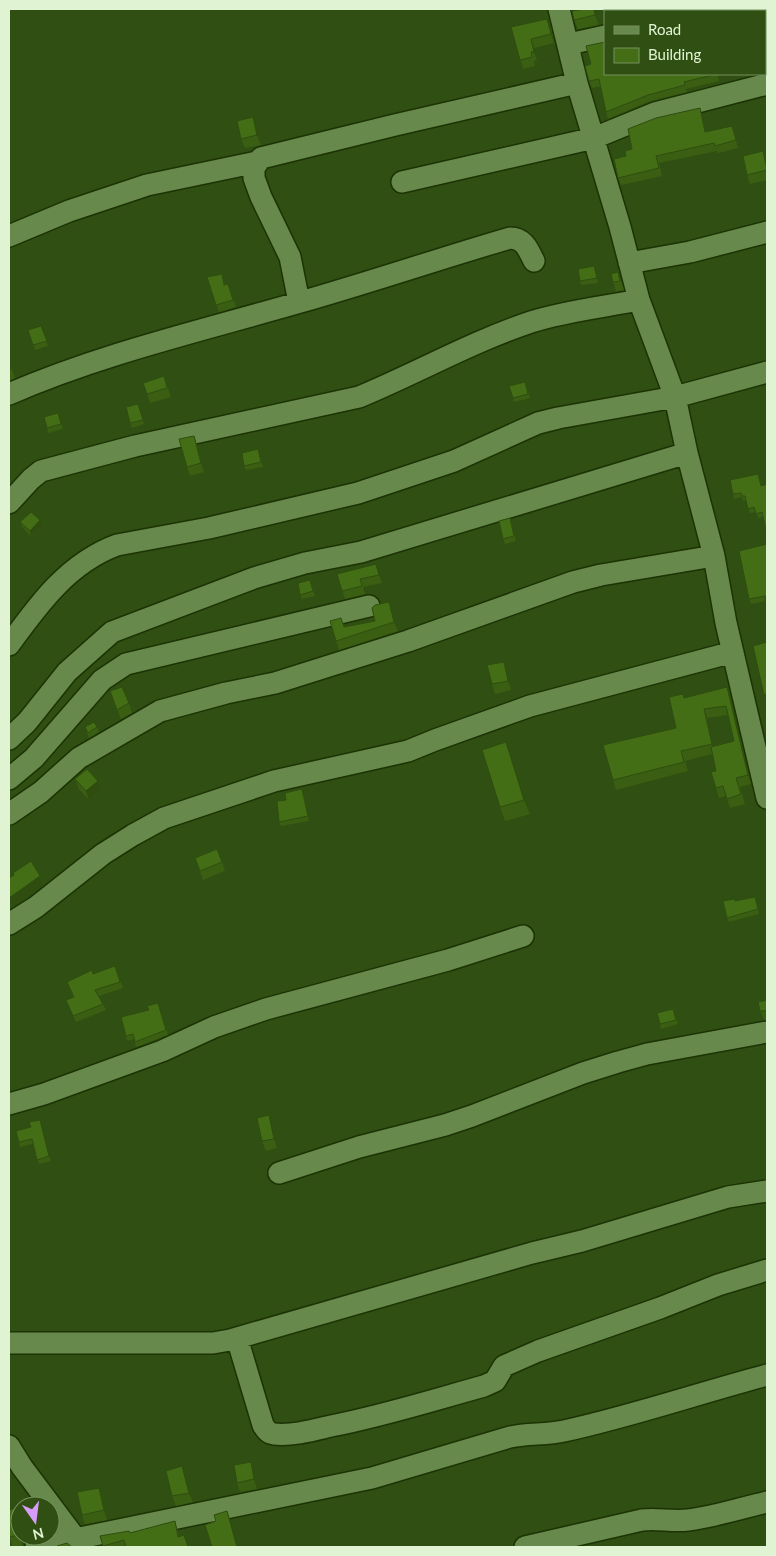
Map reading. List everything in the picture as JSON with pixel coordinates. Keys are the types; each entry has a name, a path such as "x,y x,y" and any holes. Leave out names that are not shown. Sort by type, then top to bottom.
{"street":[{"path":"559,9 577,83 639,300 675,397 687,453 714,556 733,652 767,798"},
{"path":"569,44 604,36"},
{"path":"299,302 290,258 260,197 254,178 254,168 261,158 577,83"},
{"path":"402,182 594,138 655,113 767,84"},
{"path":"9,236 69,211 147,185 257,162"},
{"path":"630,264 699,250 767,232"},
{"path":"9,394 111,355 299,302 510,238 516,238 524,242 534,261"},
{"path":"9,503 41,471 135,446 359,396 386,386 466,347 526,324 639,300"},
{"path":"9,645 42,601 60,581 89,559 117,544 209,528 358,493 454,461 538,423 675,397 767,372"},
{"path":"9,739 27,722 67,672 112,632 254,578 305,563 361,552 687,453"},
{"path":"9,814 41,792 79,758 160,711 226,693 275,683 408,642 573,582 714,556"},
{"path":"9,779 34,758 102,680 126,664 369,606"},
{"path":"9,924 36,907 103,854 164,818 274,781 408,751 530,706 733,652"},
{"path":"9,1104 44,1094 162,1051 214,1027 266,1009 448,960 523,936"},
{"path":"280,1173 359,1147 472,1116 618,1062 647,1054 767,1032"},
{"path":"9,1343 213,1343 237,1338 532,1253 582,1241 728,1197 767,1191"},
{"path":"237,1338 266,1431 273,1434 312,1431 484,1386 495,1381 504,1366 538,1351 660,1308 718,1285 767,1270"},
{"path":"36,1547 79,1543 372,1478 510,1437 523,1434 563,1432 642,1412 767,1375"},
{"path":"9,1446 15,1468 79,1543"},
{"path":"525,1547 642,1520 690,1520 767,1502"}],"building":[{"path":"594,9 595,15 574,20 572,11"},
{"path":"656,9 694,10 656,10"},
{"path":"547,19 551,34 531,39 534,52 531,52 532,57 520,60 511,27"},
{"path":"604,42 604,75 713,75 684,82 685,85 648,95 606,112 599,79 589,81 585,66 591,64 586,46"},
{"path":"700,108 705,132 732,126 736,140 715,146 714,143 656,156 659,168 618,178 614,159 626,156 625,151 632,149 628,129 656,118"},
{"path":"253,117 257,135 241,139 237,121"},
{"path":"763,151 767,170 747,175 743,156"},
{"path":"594,266 597,278 580,281 578,269"},
{"path":"618,272 620,281 613,282 611,274"},
{"path":"222,274 224,285 228,284 233,300 216,305 207,277"},
{"path":"41,326 47,341 33,345 28,330"},
{"path":"164,376 167,388 147,394 143,383"},
{"path":"525,382 528,394 513,398 509,386"},
{"path":"138,404 143,420 130,423 126,407"},
{"path":"58,413 61,424 47,428 44,417"},
{"path":"194,436 201,463 187,467 179,439"},
{"path":"258,449 261,462 244,466 242,453"},
{"path":"758,474 761,486 767,484 767,535 762,512 756,514 754,507 748,509 745,496 742,496 741,493 733,494 730,480"},
{"path":"31,512 40,520 30,531 20,522"},
{"path":"510,518 514,536 503,539 499,521"},
{"path":"767,544 767,606 765,596 749,599 739,551"},
{"path":"376,564 379,575 360,579 362,586 342,591 337,574"},
{"path":"310,580 313,591 300,595 298,583"},
{"path":"389,602 394,622 336,641 330,621 341,618 344,627 375,621 372,608 375,605"},
{"path":"767,642 767,701 753,646"},
{"path":"504,662 508,681 492,684 487,665"},
{"path":"122,687 129,703 117,710 110,691"},
{"path":"727,687 748,775 736,778 741,794 727,799 723,786 716,788 711,772 716,771 711,747 734,741 726,706 704,709 712,744 681,751 684,762 613,780 603,745 676,728 669,697 683,694 684,698"},
{"path":"94,722 97,727 88,733 85,727"},
{"path":"506,742 524,800 500,807 482,750"},
{"path":"87,769 98,781 86,791 75,779"},
{"path":"302,789 308,816 279,822 277,801 286,800 285,793"},
{"path":"217,849 222,862 200,871 195,858"},
{"path":"31,861 40,876 9,898 9,878 14,875 13,873"},
{"path":"755,897 758,909 727,918 723,901"},
{"path":"115,966 120,982 95,990 103,1004 73,1016 66,1000 74,997 67,982 92,970 93,974"},
{"path":"767,1000 767,1011 760,1011 758,1002"},
{"path":"158,1003 166,1030 135,1042 133,1034 126,1036 121,1017 149,1010 147,1006"},
{"path":"673,1009 676,1020 660,1024 657,1013"},
{"path":"269,1115 274,1139 262,1141 257,1118"},
{"path":"40,1120 49,1156 37,1160 32,1139 19,1142 16,1131 31,1127 29,1122"},
{"path":"251,1462 254,1479 237,1483 234,1465"},
{"path":"182,1466 189,1493 172,1496 166,1471"},
{"path":"99,1488 104,1510 82,1515 77,1492"},
{"path":"9,1510 10,1510 9,1537"},
{"path":"227,1511 237,1547 212,1547 205,1525 216,1521 214,1515"},
{"path":"175,1521 178,1537 184,1535 188,1547 126,1547 124,1540 103,1546 100,1536 129,1531 130,1533"},
{"path":"67,1543 72,1547 57,1547"}]}
